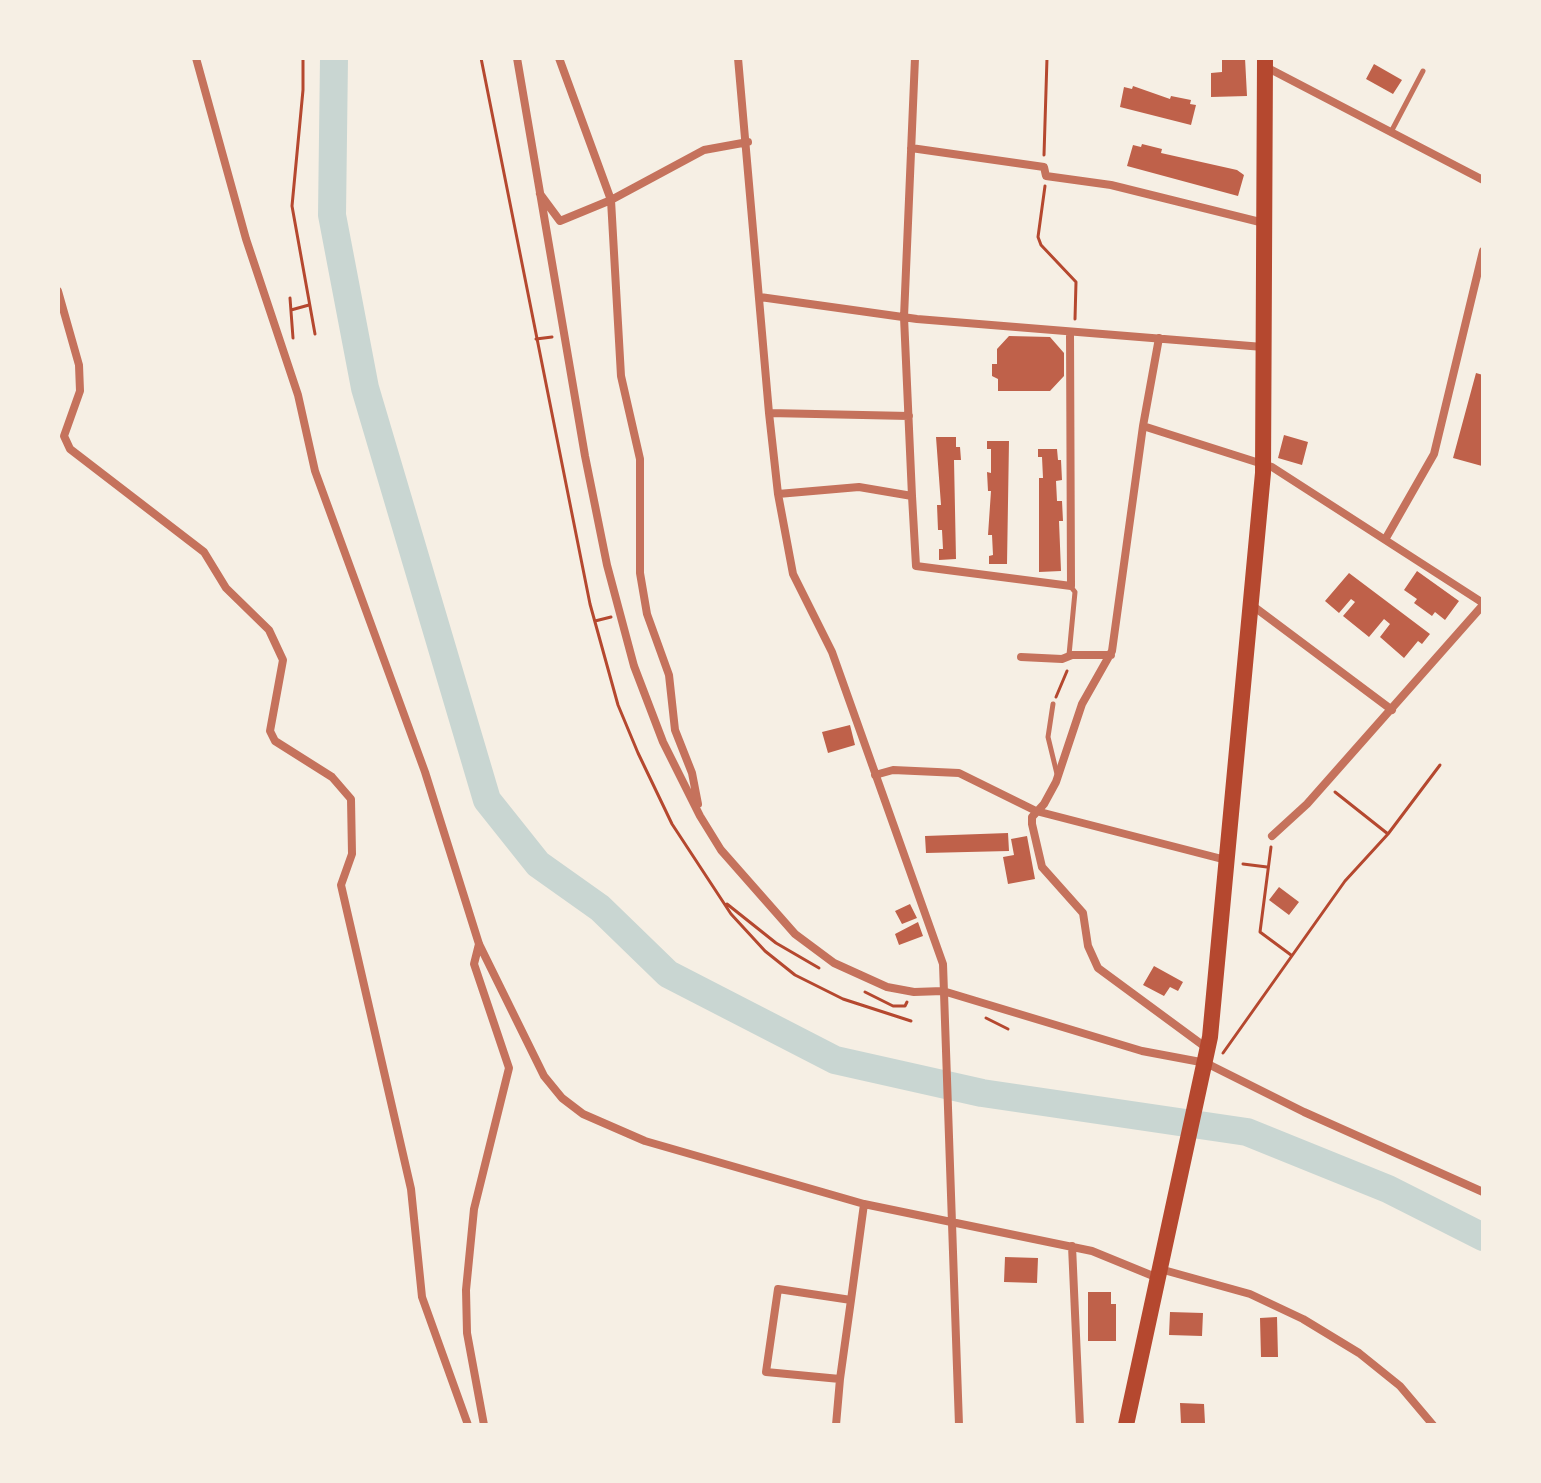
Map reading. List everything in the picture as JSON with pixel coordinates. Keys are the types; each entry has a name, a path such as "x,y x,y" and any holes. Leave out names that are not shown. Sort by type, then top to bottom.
{"highway":[{"path":"1126,1425 1207,1056 1253,606 1263,463 1266,62"}],"street":[{"path":"196,58 246,239 298,395 315,471 425,772 479,944 544,1076 562,1098 583,1114 645,1141 864,1204 1072,1246 1250,1294 1303,1319 1359,1353 1390,1378 1433,1425"},
{"path":"517,58 538,191 610,577 634,666 663,742 700,816 721,850 795,934 834,963 887,987 914,992 943,991 1142,1051 1207,1056"},
{"path":"559,58 611,200 621,376 640,459 640,573 647,614 669,675 675,730 692,773 700,816"},
{"path":"738,58 748,142 769,413 778,494 793,574 832,652 943,964 959,1425"},
{"path":"915,58 904,317 916,566 1071,586 1073,329"},
{"path":"1266,62 1483,180"},
{"path":"538,191 560,221 611,200 704,150 748,142"},
{"path":"911,148 1111,185 1264,223"},
{"path":"1386,538 1434,454 1483,251"},
{"path":"58,291 79,365 80,391 64,436 70,449 204,552 226,588 269,630 283,660 270,731 275,741 332,777 351,799 352,854 341,885 411,1189 422,1297 468,1425"},
{"path":"760,297 904,317 1263,347"},
{"path":"1159,338 1143,426 1111,655 1082,704 1058,775 1044,804 1036,811 1032,824 1038,857 1049,878 1083,913 1088,946 1098,968 1207,1056 1304,1112 1483,1192"},
{"path":"769,413 909,416"},
{"path":"1143,426 1263,463 1386,538 1483,604 1326,783 1272,836"},
{"path":"778,494 859,487 912,496"},
{"path":"1253,606 1392,710"},
{"path":"1021,657 1070,659 1111,655"},
{"path":"875,775 893,770 959,773 1036,811 1227,860"},
{"path":"479,944 474,964 509,1068 474,1209 466,1290 467,1333 484,1425"},
{"path":"836,1425 864,1204"},
{"path":"1072,1246 1080,1425"},
{"path":"840,1379 766,1372 778,1289 851,1300"}],"lane":[{"path":"1391,132 1423,71"},
{"path":"1070,659 1075,592 1071,586"},
{"path":"1053,704 1048,737 1058,775"}],"path":[{"path":"303,58 292,206 315,334"},
{"path":"1047,58 1045,172 1038,237 1041,245 1076,282 1073,329"},
{"path":"290,298 293,339"},
{"path":"291,310 309,305"},
{"path":"536,339 543,338"},
{"path":"1053,704 1070,659"},
{"path":"1207,1056 1225,1053 1345,881 1388,834 1440,765"},
{"path":"1326,783 1388,834"},
{"path":"1272,836 1260,932 1291,955"},
{"path":"1227,860 1268,867"}],"building":[{"path":"1222,58 1245,58 1247,96 1211,97 1211,73 1222,72"},
{"path":"1374,64 1402,80 1393,94 1366,79"},
{"path":"1133,86 1170,99 1171,96 1191,100 1190,104 1196,105 1191,125 1120,107 1124,87 1132,89"},
{"path":"1142,144 1162,149 1161,153 1237,170 1244,175 1238,196 1127,166 1133,145 1141,147"},
{"path":"1009,336 1050,337 1064,353 1064,376 1050,391 998,391 998,379 992,376 992,364 997,364 997,349"},
{"path":"1476,373 1483,375 1482,466 1453,458"},
{"path":"1284,435 1308,442 1302,465 1278,458"},
{"path":"936,437 956,437 956,447 960,447 961,460 954,460 956,559 939,560 939,549 943,549 942,530 938,530 937,505 941,505"},
{"path":"987,441 1009,441 1007,564 989,564 989,556 993,555 992,535 988,535 991,491 988,491 987,472 991,473 991,449 987,449"},
{"path":"1038,449 1057,449 1058,460 1061,460 1062,480 1056,481 1057,501 1062,501 1063,521 1059,521 1061,571 1039,572 1039,478 1043,478 1042,457 1038,457"},
{"path":"1417,571 1459,601 1445,620 1435,612 1432,616 1414,603 1417,599 1404,590"},
{"path":"1349,573 1430,634 1422,644 1418,641 1404,658 1380,637 1390,624 1384,619 1369,637 1343,616 1355,602 1351,599 1339,613 1325,601"},
{"path":"850,725 855,745 828,753 822,732"},
{"path":"1008,833 1009,851 926,853 925,836"},
{"path":"1027,836 1035,879 1008,884 1003,857 1014,855 1011,839"},
{"path":"1279,887 1299,902 1289,915 1269,900"},
{"path":"910,904 917,918 902,924 895,911"},
{"path":"918,922 923,936 899,945 895,934"},
{"path":"1154,966 1183,982 1178,991 1170,987 1164,996 1143,985"},
{"path":"1005,1257 1038,1258 1037,1283 1004,1282"},
{"path":"1088,1292 1111,1292 1111,1304 1116,1304 1116,1341 1088,1341"},
{"path":"1170,1312 1203,1313 1202,1336 1169,1335"},
{"path":"1277,1317 1278,1357 1261,1357 1260,1318"},
{"path":"1180,1403 1204,1404 1205,1423 1181,1424"}],"waterway":[{"path":"334,58 332,215 365,388 487,800 538,864 600,908 668,974 835,1060 982,1093 1247,1132 1388,1189 1483,1237"}]}
